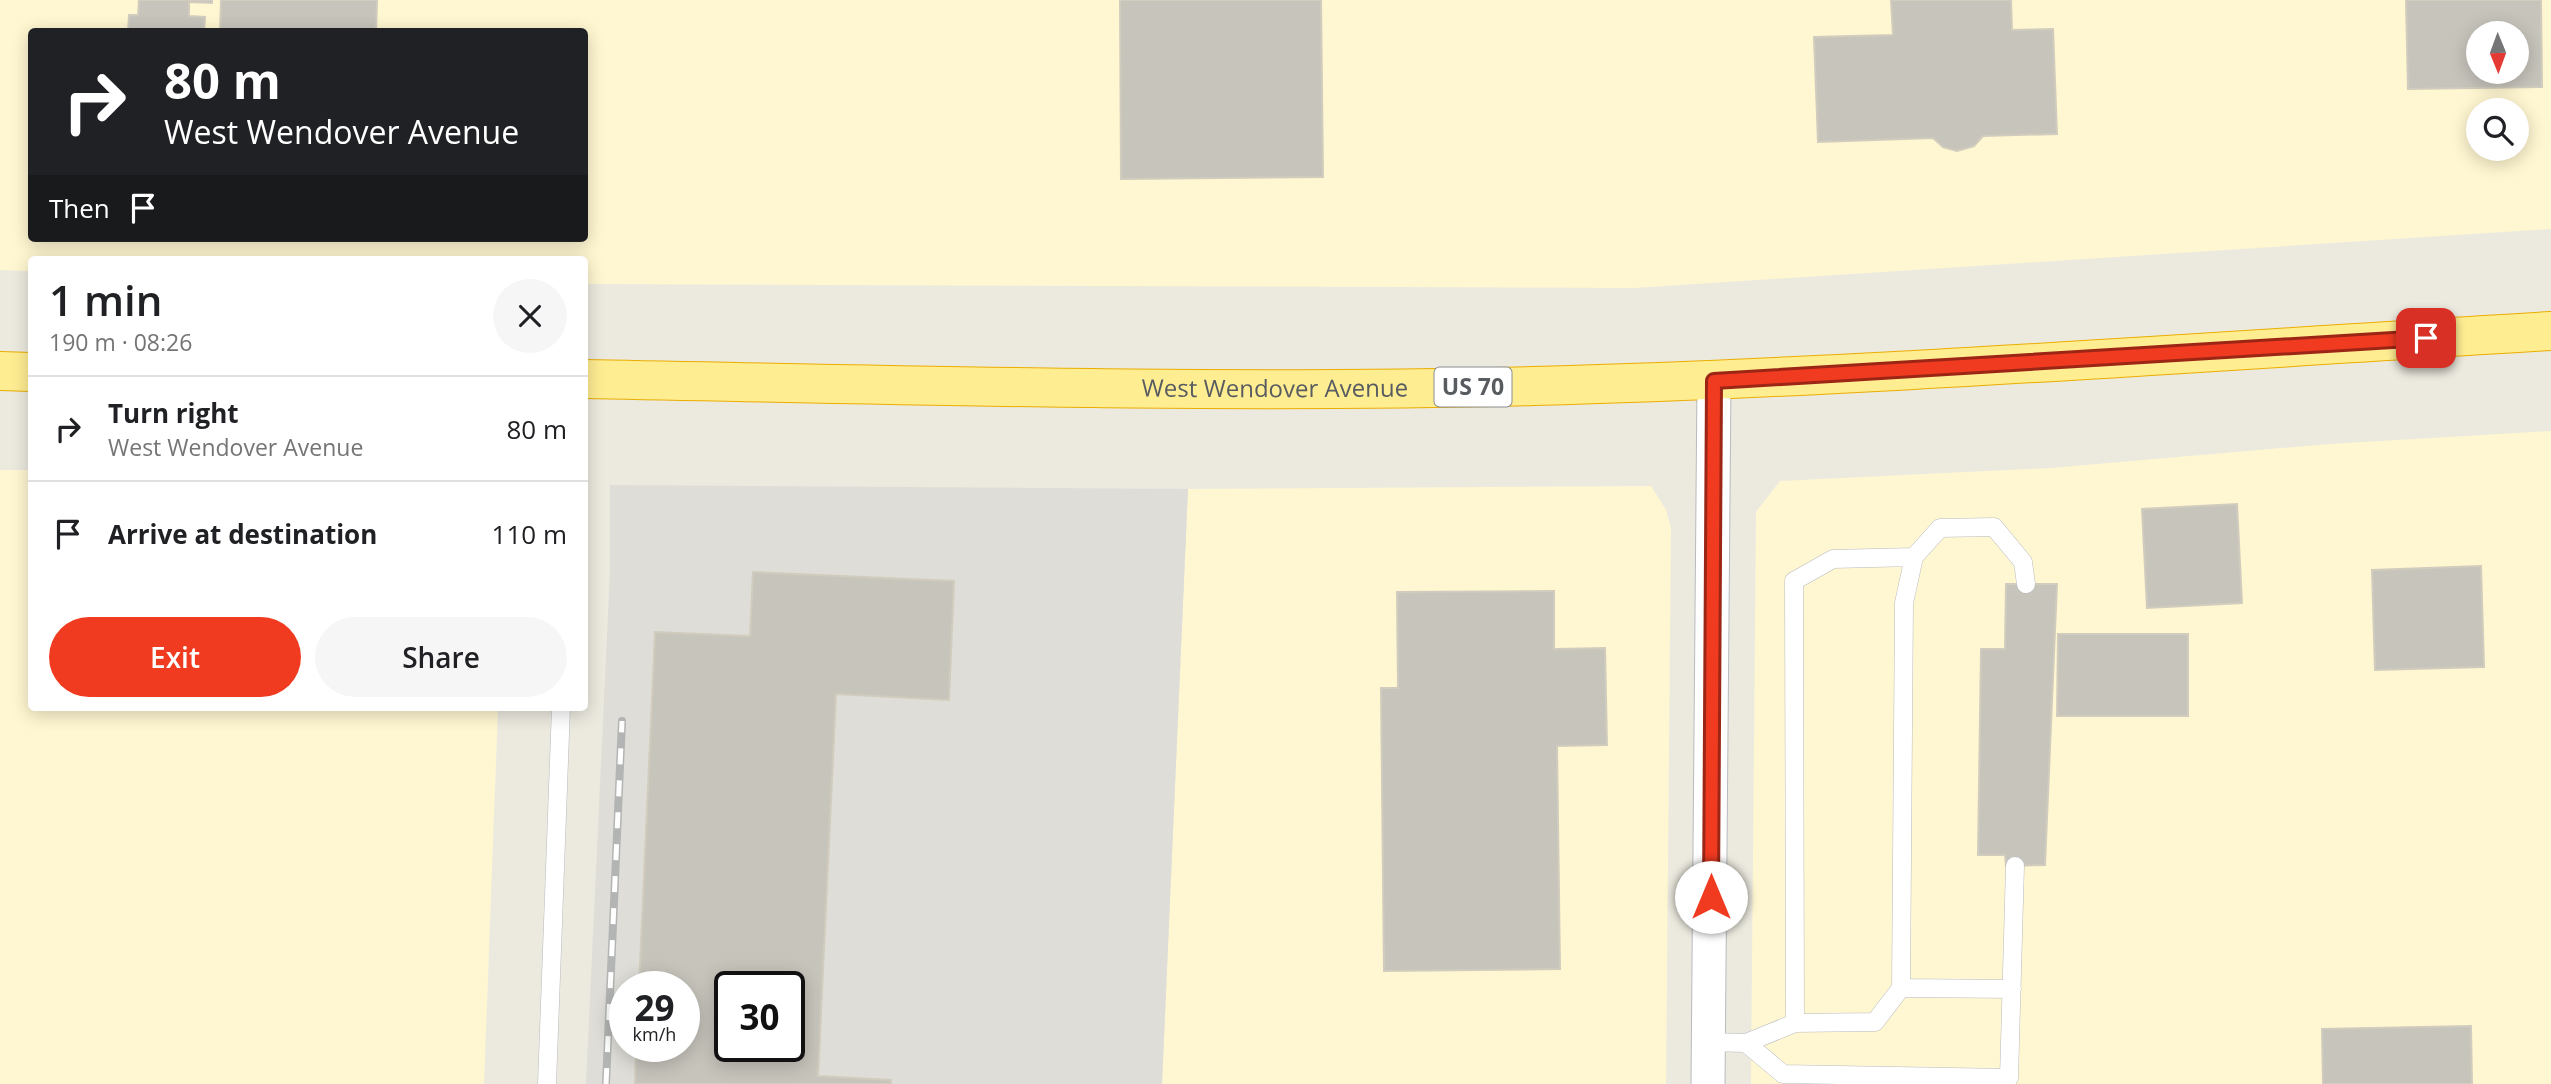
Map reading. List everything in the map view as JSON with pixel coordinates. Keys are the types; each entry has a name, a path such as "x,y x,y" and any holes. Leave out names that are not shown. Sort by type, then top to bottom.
{"highway":[{"name":"West Wendover Avenue","path":"588,379 997,387 1344,388 1714,381 2551,331"},
{"path":"0,371 28,372"}],"street":[{"path":"1708,1084 1714,381"}],"lane":[{"path":"1709,1042 1746,1044 1796,1023 1875,1022 1901,988 1904,603 1914,556 1940,527 1994,527 2024,562 2026,584"},
{"path":"1796,1023 1794,581 1833,559 1914,556"},
{"path":"547,1084 561,711"},
{"path":"1746,1044 1783,1074 2009,1078 2015,866"},
{"path":"1901,988 2012,989"}],"shaded area":[{"path":"0,0 2551,0 2551,229 1634,288 588,284 588,256 28,256 28,271 0,270"},
{"path":"2551,431 2551,1084 1751,1084 1756,512 1780,481 2051,468 2330,444"},
{"path":"0,470 28,470 28,711 498,711 484,1084 0,1084"},
{"path":"610,485 1188,489 1162,1084 586,1084 610,571"},
{"path":"1651,486 1666,510 1671,528 1666,1084 1162,1084 1188,489"}],"building":[{"path":"139,0 212,0 212,3 189,2 189,16 205,17 204,28 128,28 129,15 138,15"},
{"path":"221,0 377,0 376,28 220,28"},
{"path":"1120,0 1321,0 1323,177 1121,179"},
{"path":"1891,0 2011,0 2012,30 2053,29 2057,134 1983,136 1974,146 1957,151 1943,147 1933,138 1818,142 1814,37 1893,35"},
{"path":"2406,0 2541,0 2542,87 2408,89"},
{"path":"2237,504 2242,603 2147,608 2142,509"},
{"path":"2481,566 2484,667 2375,670 2372,570"},
{"path":"753,572 954,581 949,700 836,694 818,1076 891,1080 891,1084 635,1084 636,1062 700,1062 700,971 640,971 655,632 750,636"},
{"path":"2006,584 2057,584 2045,865 2006,866 2005,855 1978,855 1981,649 2005,649"},
{"path":"1554,591 1554,649 1605,648 1607,745 1557,746 1560,969 1384,971 1381,688 1398,688 1397,592"},
{"path":"2058,634 2188,634 2188,716 2057,716"},
{"path":"2471,1026 2472,1084 2323,1084 2322,1029"}],"railway":[{"path":"606,1084 622,721"}],"route":[{"path":"1711,897 1714,381 2426,338"}]}
